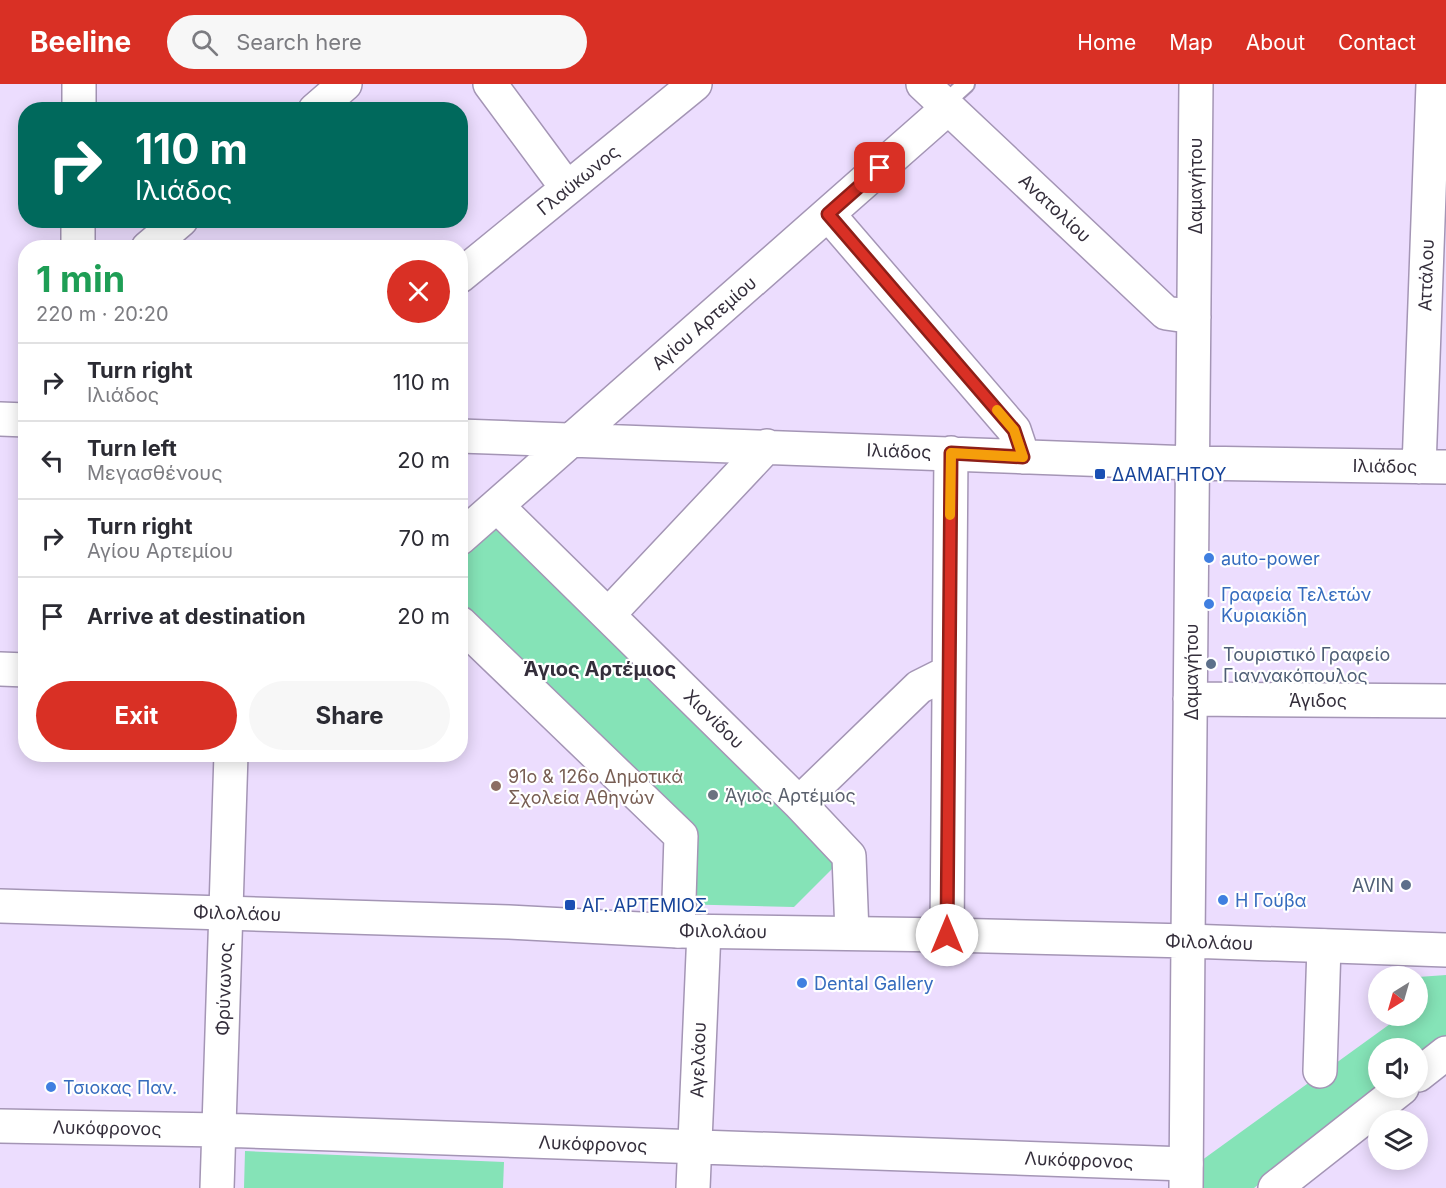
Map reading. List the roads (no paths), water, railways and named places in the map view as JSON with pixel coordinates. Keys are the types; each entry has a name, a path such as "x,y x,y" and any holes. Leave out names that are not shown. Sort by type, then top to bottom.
{"street":[{"path":"78,102 79,84"},
{"path":"324,102 345,84"},
{"path":"490,84 567,188"},
{"name":"Γλαύκωνος","path":"468,269 695,84"},
{"name":"Δαμαγήτου","path":"1186,1176 1196,84"},
{"name":"Αττάλου","path":"1432,467 1438,195 1433,84"},
{"name":"Ανατολίου","path":"945,95 1167,313 1194,317"},
{"name":"Αγίου Αρτεμίου","path":"468,531 828,214 945,95"},
{"path":"828,214 1014,430 1023,457"},
{"path":"157,240 172,228"},
{"path":"0,419 18,420"},
{"name":"Ιλιάδος","path":"468,436 1192,463 1432,467"},
{"path":"608,615 767,446"},
{"path":"947,935 951,453"},
{"name":"Χιονίδου","path":"497,506 800,803 849,856 852,933"},
{"name":"Αγελάου","path":"468,631 681,836 691,931 695,1148 693,1188"},
{"path":"0,669 18,670"},
{"path":"800,803 919,687 949,672"},
{"name":"Άγιδος","path":"1191,699 1446,700"},
{"name":"Φρύνωνος","path":"217,1188 231,762"},
{"name":"Φιλολάου","path":"0,906 498,921 691,931 1188,941 1446,950"},
{"path":"1320,1071 1324,946"},
{"path":"1428,1067 1446,1053"},
{"path":"1275,1188 1389,1098"},
{"name":"Λυκόφρονος","path":"0,1126 219,1130 695,1148 1186,1176"}],"place":[{"name":"ΔΑΜΑΓHΤOY","path":"1100,474"},
{"name":"auto-power","path":"1209,558"},
{"name":"Γραφεία Τελετών Κυριακίδη","path":"1209,604"},
{"name":"Τουριστικό Γραφείο Γιαννακόπουλος","path":"1211,664"},
{"name":"91ο & 126ο Δημοτικά Σχολεία Αθηνών","path":"496,786"},
{"name":"Άγιος Αρτέμιος","path":"713,795"},
{"name":"AVIN","path":"1406,885"},
{"name":"Η Γούβα","path":"1223,900"},
{"name":"ΑΓ. ΑΡΤΕΜΙΟΣ","path":"570,905"},
{"name":"Dental Gallery","path":"802,983"},
{"name":"Τσιοκας Παν.","path":"51,1087"}],"district":[{"name":"Άγιος Αρτέμιος","path":"600,669"}]}
